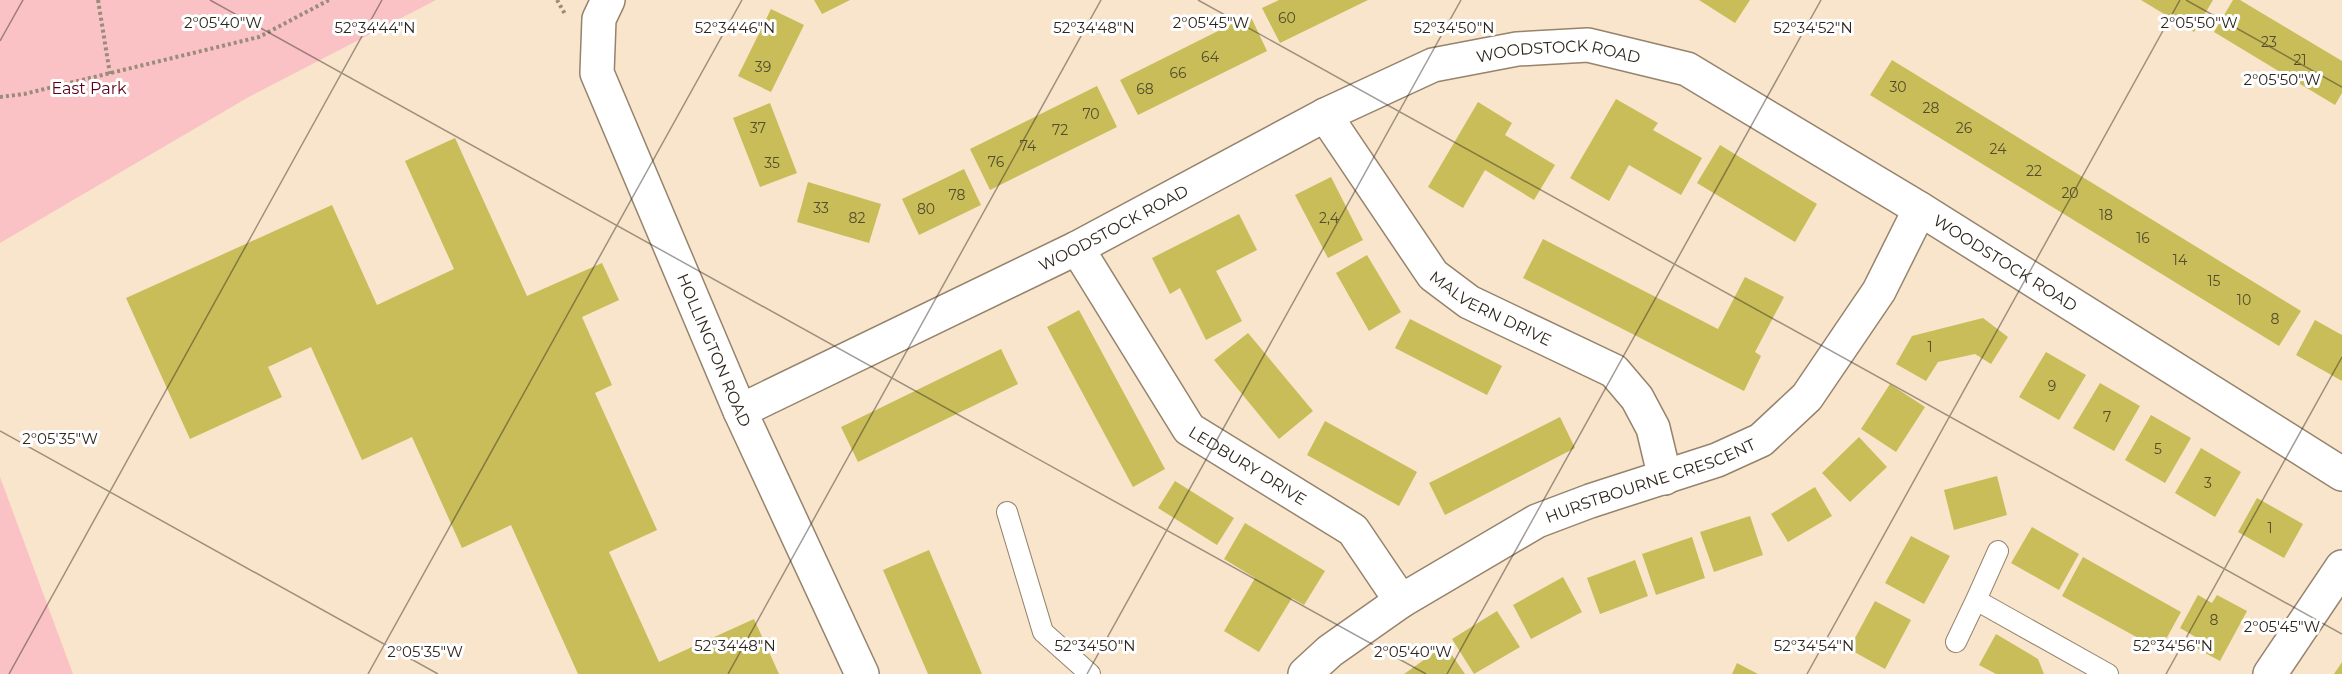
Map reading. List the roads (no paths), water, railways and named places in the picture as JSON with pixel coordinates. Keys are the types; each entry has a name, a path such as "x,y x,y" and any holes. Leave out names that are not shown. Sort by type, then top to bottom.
{"street":[{"name":"HOLLINGTON ROAD","path":"604,10 597,73 740,411 862,674"},
{"name":"WOODSTOCK ROAD","path":"740,411 1077,248 1325,115 1433,65 1517,50 1588,45 1687,69 1920,209 2342,474"},
{"name":"MALVERN DRIVE","path":"1325,115 1433,275 1469,302 1614,370 1637,399 1653,428 1665,478"},
{"name":"HURSTBOURNE CRESCENT","path":"1305,674 1330,651 1401,601 1537,521 1590,501 1717,460 1761,440 1807,398 1879,291 1920,209"},
{"name":"LEDBURY DRIVE","path":"1077,248 1189,429 1353,530 1401,601"},
{"path":"2270,674 2342,567"}],"lane":[{"path":"1007,512 1043,632 1090,674"},
{"path":"1956,642 1998,551"},
{"path":"1976,600 2108,674"}],"park label":[{"name":"East Park","path":"89,88"}]}
